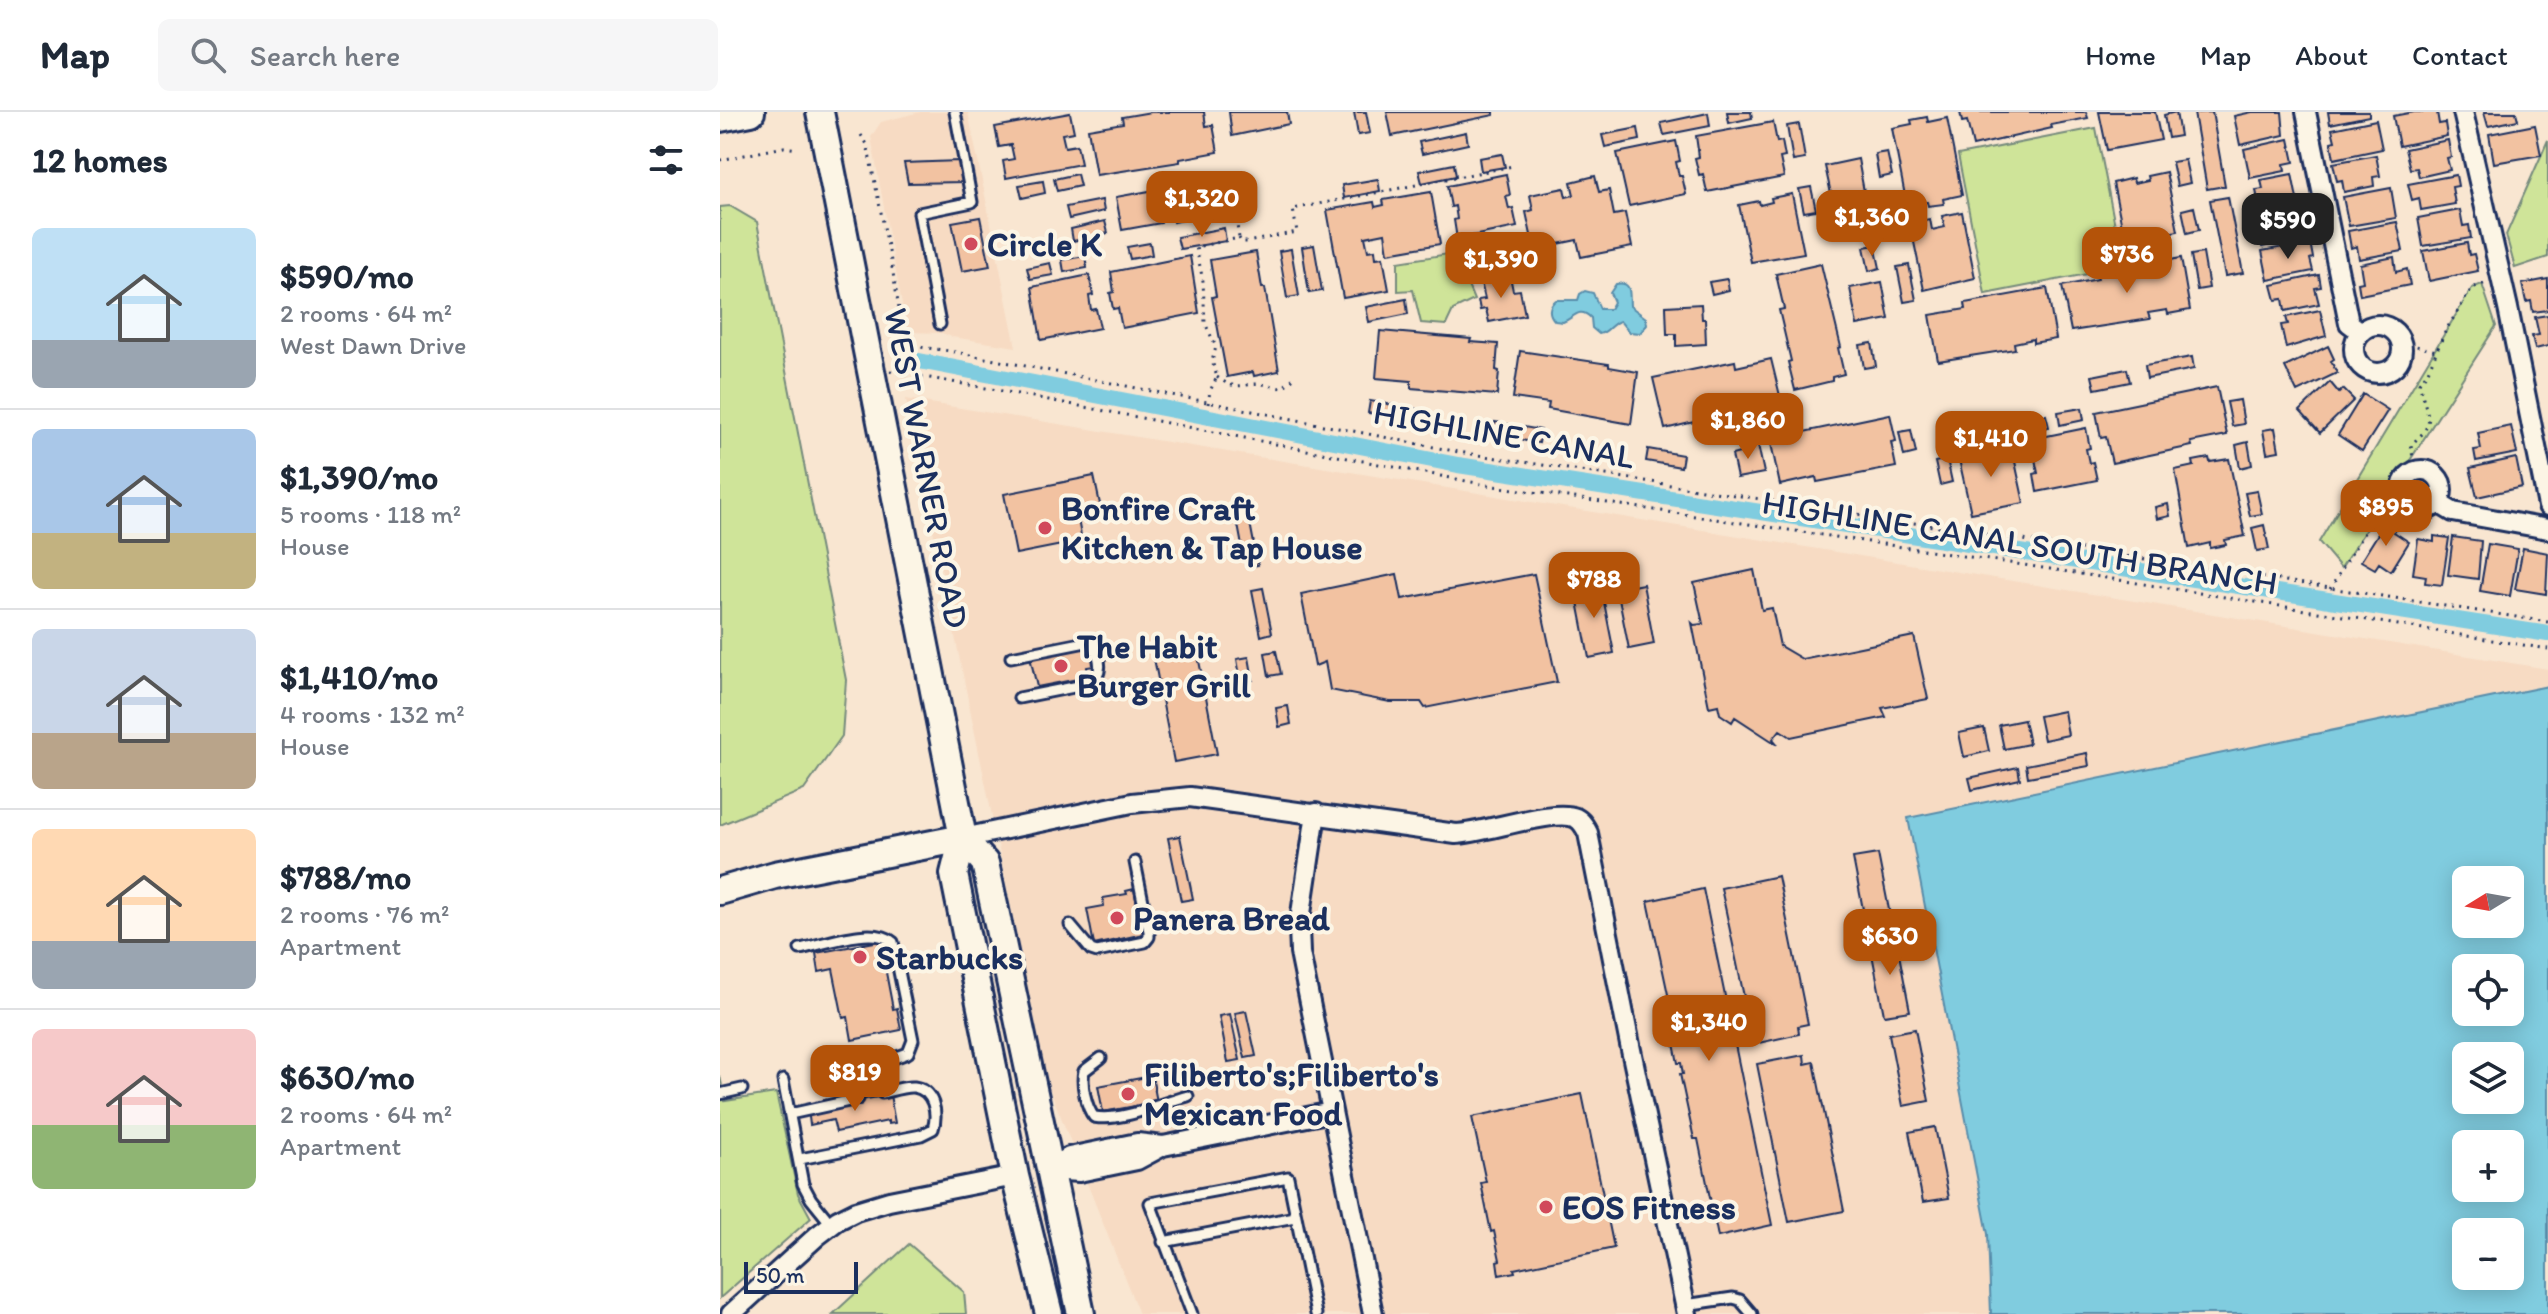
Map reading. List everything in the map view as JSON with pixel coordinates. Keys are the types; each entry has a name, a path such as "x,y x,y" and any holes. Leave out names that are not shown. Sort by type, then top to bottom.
{"main road":[{"path":"720,118 751,112"},
{"name":"WEST WARNER ROAD","path":"820,112 963,838 954,874 1015,1176 1049,1314"},
{"path":"720,891 775,875 963,838"},
{"name":"WEST WARNER ROAD","path":"963,838 985,863 1081,1314"},
{"path":"1015,1176 1028,1179 1038,1196 1065,1314"}],"street":[{"path":"2306,112 2349,323 2361,332"},
{"path":"2463,112 2501,276 2548,506"},
{"path":"2374,325 2390,328 2396,333 2401,347 2397,363 2377,373 2362,367 2354,353 2356,338 2374,325"},
{"path":"2427,470 2437,476 2442,486 2438,503 2428,509 2417,510 2404,499 2403,482 2415,471 2427,470"},
{"path":"2438,503 2453,512 2548,529"},
{"path":"963,838 1132,803 1190,797 1456,834 1551,816 1575,817 1588,833 1686,1309"},
{"path":"1316,813 1299,927 1300,953 1373,1314"},
{"path":"1049,1170 1069,1157 1137,1143 1163,1146 1332,1112"},
{"path":"731,1314 832,1225 870,1205 1015,1176"}],"lane":[{"path":"940,324 919,213 972,202 955,112"},
{"path":"1011,657 1086,642 1093,644 1098,654 1100,673 1089,684 1019,698"},
{"path":"1070,925 1091,950 1097,952 1145,942 1149,931 1135,862"},
{"path":"800,949 870,934 883,935 893,942 913,1040 908,1053 894,1058"},
{"path":"1101,1058 1084,1071 1083,1077 1090,1112 1094,1117 1156,1108 1188,1096"},
{"path":"783,1080 803,1184 832,1225"},
{"path":"800,1159 921,1135 933,1129 937,1117 934,1104 926,1092 915,1087 882,1093"},
{"path":"720,1094 742,1089"},
{"path":"790,1114 858,1099"},
{"path":"1192,1314 1150,1203 1288,1177 1316,1314"},
{"path":"1163,1242 1295,1217"},
{"path":"1686,1309 1733,1298 1740,1300 1752,1314"}],"path":[{"name":"HIGHLINE CANAL","path":"861,135 867,144 905,345 950,351 1459,452 2548,622"},
{"path":"720,160 784,147 798,149"},
{"path":"1236,219 1239,238 1241,242 1247,242 1297,232 1293,209 1513,166"},
{"path":"1239,238 1196,247 1203,281 1205,323 1216,347 1212,361 1217,377 1230,386 1259,384 1282,388 1296,376"},
{"path":"2415,471 2411,445 2425,431 2429,419 2419,383 2472,288 2501,276"},
{"path":"2401,347 2412,345 2436,351"},
{"name":"HIGHLINE CANAL SOUTH BRANCH","path":"871,368 1027,395 1487,485 2050,569 2548,649"},
{"path":"1208,404 1217,377"},
{"path":"2330,589 2377,511 2404,499"}],"shaded area":[{"path":"920,112 968,112 1016,347 942,333 907,332 871,137 881,122"},
{"path":"906,399 2548,669 2548,686 1909,818 1988,1234 1991,1314 1139,1314 1047,1082"}],"green space":[{"path":"2096,128 2123,267 1985,294 1958,155"},
{"path":"2548,140 2548,257 2515,268 2506,235"},
{"path":"730,206 757,222 846,680 842,736 804,790 720,825 720,207"},
{"path":"1454,253 1474,300 1453,310 1446,325 1421,323 1413,290 1398,291 1398,262"},
{"path":"2482,284 2496,326 2341,568 2319,542 2472,288"},
{"path":"720,1076 725,1101 776,1093 798,1194 811,1218 720,1298"},
{"path":"909,1244 964,1292 966,1314 833,1314"}],"water":[{"path":"1616,284 1628,287 1630,306 1646,318 1647,325 1640,333 1629,332 1620,321 1599,334 1592,328 1591,318 1583,313 1563,322 1555,321 1551,316 1553,302 1578,300 1585,291 1593,293 1600,309 1610,309 1614,302 1610,293"},
{"path":"2548,686 2548,1314 1991,1314 1988,1234 1908,818"}],"building":[{"path":"1151,112 1204,112 1206,126 1213,125 1218,152 1180,159 1180,162 1096,175 1088,129 1123,123 1122,117"},
{"path":"1229,112 1287,112 1289,124 1232,136"},
{"path":"1354,112 1366,112 1370,133 1358,135"},
{"path":"1387,112 1494,112 1494,115 1392,136"},
{"path":"1727,112 1751,112 1752,118 1729,123"},
{"path":"1960,112 2086,112 2088,118 1973,146 1967,121 1962,122"},
{"path":"2099,112 2155,112 2161,140 2107,150"},
{"path":"2176,112 2180,136 2168,138 2164,115"},
{"path":"2212,112 2225,186 2207,189 2194,113"},
{"path":"2252,112 2282,112 2284,135 2240,145 2234,116"},
{"path":"2328,112 2369,112 2369,116 2330,124"},
{"path":"2437,112 2439,124 2445,123 2447,136 2399,146 2393,116"},
{"path":"2484,112 2516,112 2518,120 2488,126"},
{"path":"1070,113 1074,132 1062,134 1065,147 1077,145 1081,164 1006,178 1003,161 1014,159 1011,145 999,147 995,127"},
{"path":"1708,113 1710,126 1664,135 1661,123"},
{"path":"1927,117 1928,122 1947,118 1962,195 1943,199 1944,204 1928,206 1927,202 1907,206 1892,128"},
{"path":"2376,120 2382,149 2334,159 2332,129"},
{"path":"1773,122 1777,142 1782,141 1785,157 1780,158 1784,177 1707,192 1695,158 1699,157 1696,136"},
{"path":"1799,124 1805,159 1793,161 1787,126"},
{"path":"2535,125 2541,155 2494,163 2489,134"},
{"path":"1638,128 1640,140 1605,147 1602,135"},
{"path":"1466,132 1468,144 1422,154 1419,142"},
{"path":"2289,139 2294,162 2284,164 2285,171 2250,178 2244,149"},
{"path":"2448,140 2450,170 2419,177 2417,168 2410,169 2405,149"},
{"path":"1676,141 1680,161 1676,162 1686,194 1629,206 1617,153"},
{"path":"1887,152 1892,175 1879,178 1875,154"},
{"path":"1502,154 1505,167 1481,171 1479,158"},
{"path":"2376,155 2380,176 2373,177 2374,186 2344,192 2342,180 2337,181 2333,163"},
{"path":"1858,159 1865,197 1833,203 1825,166"},
{"path":"2185,160 2190,183 2177,186 2172,162"},
{"name":"Circle K","path":"959,161 964,182 908,183 904,163"},
{"path":"1454,164 1456,176 1422,183 1419,171"},
{"path":"2166,172 2178,231 2125,241 2113,183 2133,178 2134,183"},
{"path":"1077,174 1080,186 1057,191 1054,179"},
{"path":"1506,174 1510,195 1506,196 1509,209 1513,208 1517,227 1457,239 1455,206 1451,207 1447,186"},
{"path":"2292,174 2298,204 2260,211 2256,190 2263,189 2261,180"},
{"path":"2456,175 2458,186 2452,187 2455,204 2421,210 2419,198 2412,200 2408,184"},
{"path":"1595,176 1599,192 1609,190 1614,215 1625,213 1632,247 1581,257 1577,240 1534,249 1526,212 1533,210 1530,195 1564,188 1566,197 1574,195 1571,182"},
{"path":"1213,178 1215,189 1192,194 1190,182"},
{"path":"1378,179 1380,191 1344,198 1342,185"},
{"path":"1043,181 1045,193 1022,198 1019,185"},
{"path":"1811,187 1816,210 1804,212 1799,189"},
{"path":"2391,188 2396,218 2349,226 2343,197"},
{"path":"1155,190 1161,223 1122,230 1116,197"},
{"path":"1431,192 1440,244 1388,253 1385,233 1365,237 1368,251 1375,250 1376,258 1383,257 1389,290 1343,298 1327,210 1374,202 1375,207 1384,205 1383,200"},
{"path":"1792,194 1804,253 1751,262 1739,205 1759,201 1760,205 1772,202 1771,198"},
{"path":"2228,197 2243,273 2225,276 2210,200"},
{"path":"1102,200 1104,211 1069,219 1066,207"},
{"path":"1218,200 1220,212 1174,222 1171,209"},
{"path":"1897,200 1904,235 1891,238 1884,203"},
{"path":"2194,207 2199,230 2187,233 2182,210"},
{"path":"2301,210 2307,237 2262,247 2255,220"},
{"path":"2460,210 2463,226 2469,225 2471,238 2423,246 2418,218"},
{"path":"1962,212 1975,278 1924,290 1910,223 1930,219 1932,230 1945,227 1942,216"},
{"name":"Circle K","path":"980,217 990,266 962,271 952,222"},
{"path":"1105,221 1108,233 1073,241 1071,229"},
{"path":"2397,222 2403,251 2359,259 2357,246 2351,248 2348,231"},
{"path":"1224,228 1226,241 1180,249 1177,237"},
{"path":"2310,242 2313,271 2268,280 2262,251"},
{"path":"1150,243 1152,255 1130,259 1127,247"},
{"path":"2467,243 2469,255 2474,254 2478,271 2429,281 2423,251"},
{"path":"1314,245 1322,291 1309,293 1302,247"},
{"path":"1875,245 1880,268 1869,271 1864,247"},
{"path":"1291,249 1299,296 1287,298 1279,251"},
{"path":"1256,252 1279,371 1227,377 1212,297 1216,296 1210,260"},
{"path":"2203,253 2209,288 2197,290 2191,255"},
{"path":"1085,256 1087,268 1064,272 1062,260"},
{"path":"1190,256 1199,313 1122,328 1118,308 1113,309 1111,272"},
{"path":"2394,257 2396,272 2407,269 2410,285 2360,295 2358,283 2363,282 2360,264"},
{"path":"2181,258 2190,310 2168,314 2167,310 2148,313 2150,319 2071,331 2062,286 2098,279 2097,274"},
{"path":"1050,263 1053,275 1030,279 1027,268"},
{"path":"1821,264 1841,347 1838,348 1844,374 1832,377 1832,381 1795,390 1779,310 1784,309 1776,274"},
{"path":"1909,265 1916,300 1904,302 1897,267"},
{"path":"1089,275 1093,295 1089,296 1091,310 1096,309 1100,328 1041,340 1032,287"},
{"path":"2319,275 2321,287 2315,288 2319,304 2285,311 2283,299 2276,300 2272,285"},
{"path":"1510,276 1513,291 1520,290 1525,315 1489,322 1486,309 1480,310 1478,300 1485,299 1481,282"},
{"path":"1727,279 1729,290 1712,294 1709,282"},
{"path":"2548,279 2548,310 2533,312 2531,301 2526,302 2522,284"},
{"path":"1882,282 1889,319 1857,325 1850,288"},
{"path":"2047,288 2056,339 2033,343 2033,339 2014,343 2015,349 1938,361 1930,315 1966,309 1965,303"},
{"path":"1406,299 1408,314 1369,322 1366,307"},
{"path":"1701,304 1706,344 1676,346 1676,334 1667,334 1666,306"},
{"path":"2320,310 2326,336 2286,348 2281,325 2288,324 2286,317"},
{"path":"2548,315 2548,346 2535,349 2532,336 2539,335 2535,317"},
{"path":"1380,331 1498,344 1497,395 1411,388 1411,381 1376,378"},
{"path":"1872,343 1876,366 1864,368 1860,345"},
{"path":"2328,346 2337,373 2297,392 2285,367"},
{"path":"1520,351 1609,364 1609,367 1638,372 1631,424 1548,409 1549,403 1513,398"},
{"path":"2192,357 2194,369 2147,378 2145,365"},
{"path":"1771,359 1782,404 1698,425 1698,421 1665,429 1653,378 1735,361 1736,367"},
{"path":"2127,369 2130,382 2095,389 2092,376"},
{"path":"2330,382 2339,393 2343,389 2354,400 2320,433 2300,411"},
{"path":"2217,387 2227,435 2191,442 2192,446 2112,463 2106,437 2101,438 2096,412"},
{"path":"2363,394 2388,410 2362,451 2338,435"},
{"path":"2240,400 2244,424 2232,426 2227,402"},
{"path":"1370,401 1417,409 1415,421 1368,413"},
{"path":"2082,408 2084,420 2060,425 2058,412"},
{"path":"1890,414 1896,441 1891,442 1896,467 1817,482 1816,477 1780,485 1770,439"},
{"path":"2046,415 2049,427 2026,432 2023,419"},
{"path":"1495,422 1541,430 1539,443 1492,435"},
{"path":"2005,423 2007,435 1961,444 1958,432"},
{"path":"2511,426 2517,453 2476,461 2474,450 2481,449 2478,433"},
{"path":"2086,428 2090,448 2086,449 2097,480 2037,492 2034,474 2038,473 2035,459 2031,460 2027,440"},
{"path":"2275,428 2279,451 2267,453 2263,430"},
{"path":"1911,430 1916,453 1904,456 1899,432"},
{"path":"1757,440 1764,473 1737,478 1732,455 1743,452 1741,444"},
{"path":"2248,442 2252,465 2240,468 2236,445"},
{"path":"2011,443 2024,503 1971,513 1958,455 1979,451 1980,455 1992,453 1991,447"},
{"path":"1648,449 1683,455 1681,467 1646,461"},
{"path":"2209,458 2210,462 2229,459 2245,536 2225,540 2226,545 2210,548 2210,543 2189,548 2175,470 2194,466 2193,461"},
{"path":"2516,458 2522,487 2477,497 2470,468"},
{"path":"1947,459 1952,482 1940,485 1935,462"},
{"name":"Bonfire Craft Kitchen & Tap House","path":"1094,476 1101,509 1077,514 1082,541 1016,554 1004,494"},
{"path":"2257,491 2262,514 2250,516 2245,493"},
{"path":"2168,504 2170,516 2157,519 2155,507"},
{"path":"1247,507 1258,565 1246,567 1235,509"},
{"path":"2386,521 2397,527 2394,532 2409,542 2391,571 2379,563 2375,569 2361,561"},
{"path":"2264,525 2269,549 2257,551 2252,528"},
{"path":"2434,536 2449,538 2442,585 2425,583 2426,576 2413,574 2418,539 2434,542"},
{"path":"2453,537 2481,541 2478,579 2448,575"},
{"path":"2488,544 2518,549 2510,596 2480,591"},
{"path":"2523,548 2548,553 2546,594 2515,589"},
{"path":"1754,570 1762,610 1772,608 1780,646 1802,659 1914,636 1928,699 1882,708 1886,717 1791,737 1780,730 1773,739 1778,745 1735,717 1732,722 1720,714 1718,705 1709,707 1692,623 1703,624 1694,583"},
{"path":"1397,574 1402,599 1534,574 1557,682 1425,708 1421,702 1390,702 1330,690 1325,662 1315,666 1301,594"},
{"path":"1600,582 1614,653 1589,658 1575,586"},
{"path":"1643,584 1654,644 1629,649 1617,589"},
{"path":"1263,588 1272,633 1261,636 1252,590"},
{"name":"The Habit Burger Grill","path":"1089,645 1094,666 1087,667 1088,677 1037,687 1030,657"},
{"path":"1196,645 1217,754 1174,762 1153,653"},
{"path":"1276,651 1281,674 1269,676 1265,653"},
{"path":"1249,657 1253,680 1241,682 1237,659"},
{"path":"1288,706 1291,724 1279,727 1276,708"},
{"path":"2064,711 2068,735 2044,740 2039,716"},
{"path":"2024,720 2029,744 2004,749 1999,725"},
{"path":"1984,728 1989,751 1964,757 1959,733"},
{"path":"2087,753 2089,766 2028,777 2026,765"},
{"path":"2018,767 2020,779 1972,790 1969,778"},
{"path":"1180,836 1193,899 1181,901 1168,838"},
{"path":"1878,854 1892,925 1867,930 1853,858"},
{"path":"1778,876 1808,1024 1798,1026 1799,1034 1754,1044 1721,888"},
{"name":"Panera Bread","path":"1134,889 1139,915 1144,914 1145,921 1140,922 1143,934 1094,945 1087,909 1104,906 1103,898 1127,894 1126,891"},
{"path":"1703,889 1772,1225 1718,1237 1698,1139 1694,1139 1680,1074 1683,1074 1665,1000 1669,999 1648,901"},
{"path":"1896,939 1910,1011 1884,1015 1870,944"},
{"path":"880,941 893,1009 897,1008 901,1030 852,1040 848,1017 843,1018 833,969 819,972 816,953"},
{"path":"1246,1011 1256,1056 1245,1058 1235,1013"},
{"path":"1230,1014 1240,1060 1228,1062 1219,1016"},
{"path":"1915,1029 1929,1101 1903,1106 1889,1034"},
{"path":"1804,1055 1805,1064 1814,1062 1844,1211 1789,1222 1757,1064"},
{"name":"Filiberto's;Filiberto's Mexican Food","path":"1152,1076 1157,1102 1103,1112 1098,1086"},
{"name":"EOS Fitness","path":"1582,1094 1614,1248 1514,1269 1515,1272 1499,1275 1497,1261 1500,1260 1481,1183 1486,1182 1472,1117"},
{"path":"890,1095 895,1123 888,1124 888,1121 836,1132 833,1120 810,1125 808,1109"},
{"path":"1935,1127 1949,1198 1923,1202 1909,1132"}],"waterway":[{"path":"914,360 1458,465 2548,634"}],"place":[{"name":"Circle K","path":"971,244"},
{"name":"Bonfire Craft Kitchen & Tap House","path":"1045,528"},
{"name":"The Habit Burger Grill","path":"1061,666"},
{"name":"Panera Bread","path":"1117,918"},
{"name":"Starbucks","path":"860,957"},
{"name":"Filiberto's;Filiberto's Mexican Food","path":"1128,1094"},
{"name":"EOS Fitness","path":"1546,1207"}]}
